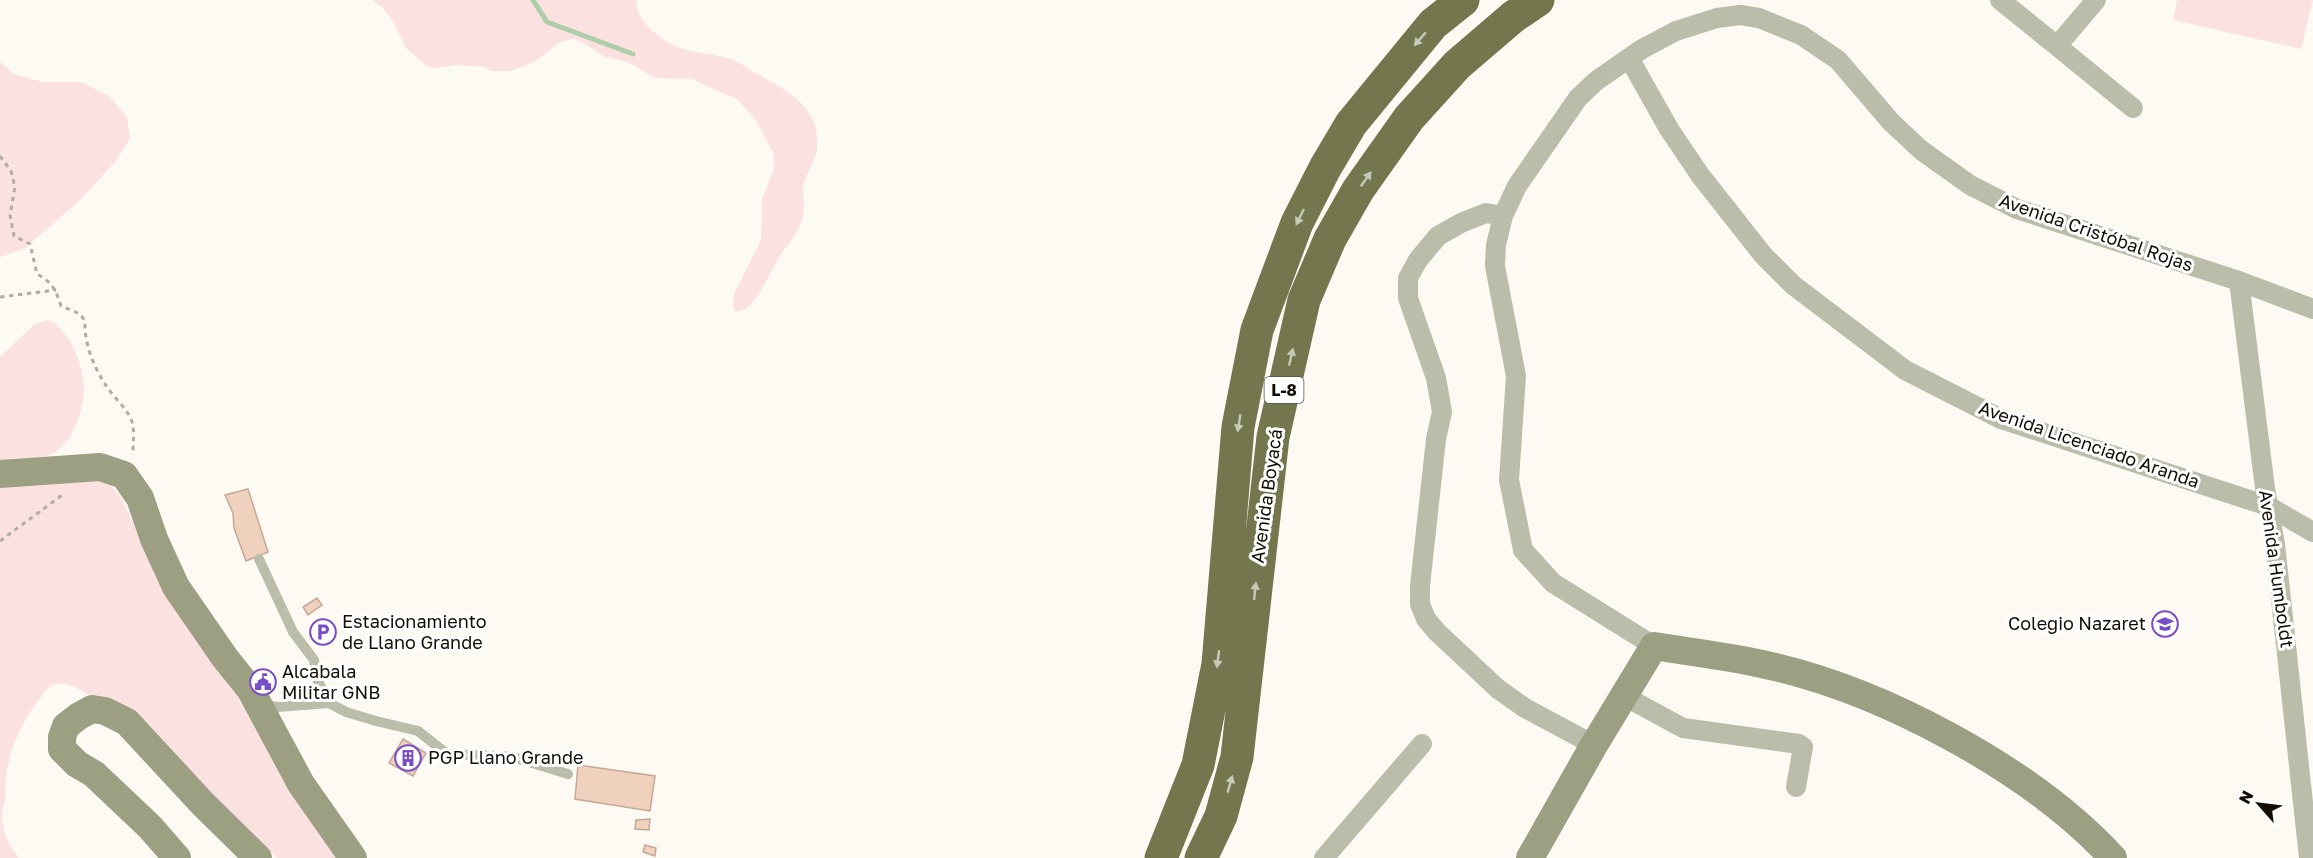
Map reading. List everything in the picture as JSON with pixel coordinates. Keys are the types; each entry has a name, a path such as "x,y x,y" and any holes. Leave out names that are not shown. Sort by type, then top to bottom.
{"highway":[{"name":"Avenida Boyacá","path":"1161,858 1198,765 1218,664 1238,427 1257,330 1296,223 1351,124 1433,24 1463,0"},
{"name":"Avenida Boyacá","path":"1201,858 1221,816 1238,757 1274,438 1304,300 1330,239 1358,190 1409,118 1456,65 1513,17 1538,0"}],"main road":[{"path":"0,474 112,471 140,498 154,539 176,587 225,658 250,689 301,784 353,858"},
{"path":"1530,858 1654,646 1762,663 1846,688 1894,708 1968,747 2000,767 2053,804 2100,843 2113,858"},
{"path":"177,858 150,827 94,774 77,764 62,749 62,737 66,726 79,716 92,709 105,711 127,722 203,804 258,858"}],"street":[{"path":"2000,0 2133,108"},
{"path":"2057,46 2096,0"},
{"name":"Avenida Cristóbal Rojas","path":"1654,646 1553,583 1523,550 1509,480 1516,376 1495,266 1496,245 1503,216 1518,186 1578,98 1596,81 1629,58 1676,31 1717,18 1740,15 1759,18 1801,35 1838,60 1891,122 1921,150 1987,195 2017,209 2239,281 2313,309"},
{"name":"Avenida Licenciado Aranda","path":"1629,58 1669,129 1700,176 1763,255 1793,285 1905,370 2001,419 2268,506 2313,532"},
{"path":"1503,216 1486,213 1438,236 1418,260 1408,278 1407,298 1436,378 1442,412 1435,450 1420,604 1426,619 1437,632 1498,689 1525,708 1594,746"},
{"name":"Avenida Humboldt","path":"2239,281 2275,544 2309,858"},
{"path":"1624,696 1683,728 1799,744 1803,747 1797,787"},
{"path":"1324,858 1422,744"}],"lane":[{"path":"259,559 292,632 314,660 316,679 329,703"},
{"path":"257,704 278,707 329,703 346,712 376,722 418,731 447,754 513,757 567,774"},
{"path":"1212,858 1221,816"}],"path":[{"path":"0,156 11,171 15,187 10,215 14,236 30,244 37,274 49,280 56,290 61,306 80,314 85,321 85,339 97,368 107,388 133,425 135,466 112,471 0,541"},
{"path":"0,297 56,290"}],"shaded area":[{"path":"372,0 636,0 638,11 645,23 656,34 673,45 733,60 779,86 800,102 814,122 817,134 815,157 803,189 804,212 794,237 777,260 763,288 751,304 736,312 733,307 734,294 761,240 762,200 774,168 773,152 755,119 737,99 691,79 655,78 628,62 605,57 578,40 572,39 560,42 536,61 511,71 491,71 485,67 457,65 428,67 406,48 392,20 382,7"},
{"path":"2177,0 2313,0 2301,49 2173,20"},
{"path":"0,62 14,74 43,82 81,82 109,96 127,117 130,139 115,162 79,201 24,249 0,257"},
{"path":"48,320 63,331 79,361 84,382 80,415 64,445 52,454 38,458 0,461 0,357 35,324"},
{"path":"99,480 111,486 122,499 163,586 227,677 285,784 342,858 277,858 116,713 71,685 61,683 51,685 31,710 11,751 2,822 7,838 19,858 0,858 0,485"}],"building":[{"path":"248,489 268,552 246,561 234,528 233,513 225,495"},
{"path":"317,598 322,605 308,615 303,607"},
{"name":"Alcabala Militar GNB","path":"265,677 271,680 260,690 255,684"},
{"name":"PGP Llano Grande","path":"403,739 426,753 413,776 389,763"},
{"path":"578,765 655,776 650,811 575,799"},
{"path":"650,819 649,830 635,829 636,820"},
{"path":"645,845 656,848 655,856 643,852"}],"waterway":[{"path":"533,0 547,22 633,54"}],"place":[{"name":"Colegio Nazaret","path":"2165,624"},
{"name":"Estacionamiento de Llano Grande","path":"323,632"},
{"name":"Alcabala Militar GNB","path":"263,682"},
{"name":"PGP Llano Grande","path":"408,758"}]}
